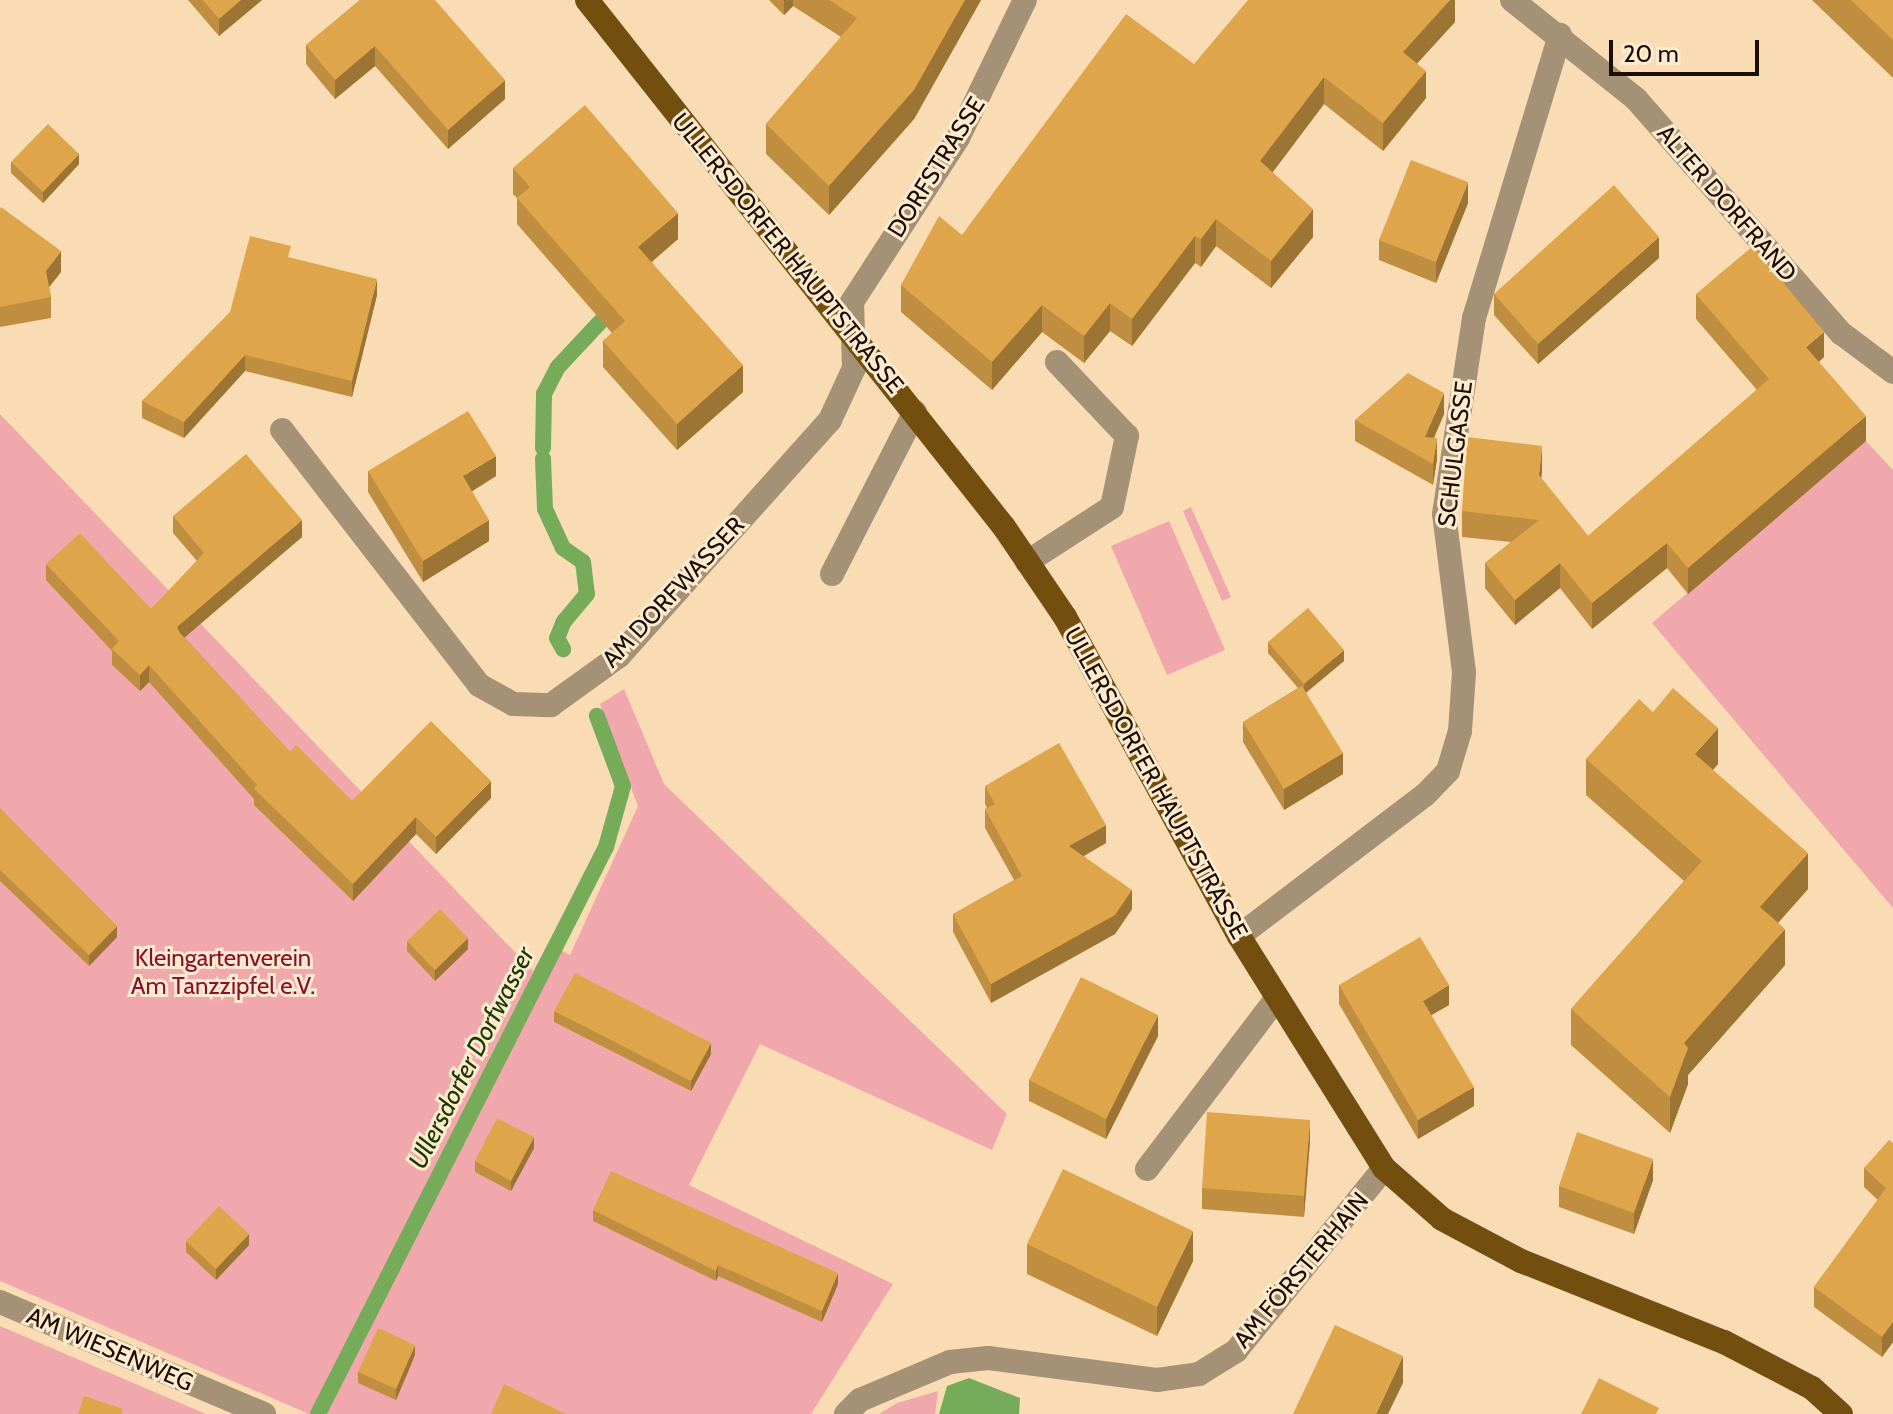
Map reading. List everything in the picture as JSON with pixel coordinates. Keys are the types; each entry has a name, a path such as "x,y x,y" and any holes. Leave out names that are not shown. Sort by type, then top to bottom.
{"main road":[{"name":"ULLERSDORFER HAUPTSTRASSE","path":"587,0 849,333 915,412 1065,617 1239,936 1384,1168 1455,1226 1521,1261 1724,1342 1812,1388 1841,1414"}],"street":[{"name":"DORFSTRASSE","path":"849,333 852,302 864,277 958,138 1025,0"},
{"path":"1512,0 1560,35"},
{"name":"ALTER DORFRAND","path":"1560,35 1636,99 1841,333 1893,372"},
{"name":"SCHULGASSE","path":"1239,936 1425,795 1448,771 1460,731 1464,672 1444,514 1474,318 1560,35"},
{"name":"AM DORFWASSER","path":"282,430 479,685 513,704 551,705 619,656 830,420 854,368 849,333"},
{"path":"1027,562 1112,507 1127,436 1057,362"},
{"path":"832,574 915,412"},
{"path":"1147,1169 1277,998"},
{"name":"AM FÖRSTERHAIN","path":"846,1414 860,1400 950,1362 988,1358 1157,1380 1199,1374 1236,1351 1384,1168"},
{"name":"AM WIESENWEG","path":"0,1302 264,1414"}],"green space":[{"name":"Kleingartenverein Am Tanzzipfel e.V.","path":"0,414 533,971 548,944 570,955 638,806 600,704 624,689 664,784 1007,1114 992,1150 760,1044 689,1185 893,1284 811,1414 309,1414 0,1281"},
{"path":"1866,441 1893,470 1893,908 1652,623"},
{"path":"1191,507 1231,597 1222,601 1183,511"},
{"path":"1169,521 1225,650 1167,675 1111,546"},
{"path":"0,1326 206,1414 0,1414"},
{"path":"938,1391 935,1414 879,1414 897,1403"}],"shaded area":[{"path":"969,1378 1020,1398 1019,1414 939,1414 947,1386"}],"building":[{"path":"203,0 241,0 219,19"},
{"path":"360,0 435,0 505,80 448,130 375,46 335,80 306,45"},
{"path":"829,0 965,0 914,90 829,186 766,124 857,18"},
{"path":"1248,0 1450,0 1403,52 1426,71 1383,123 1324,77 1260,161 1313,209 1271,261 1216,219 1201,239 1195,236 1132,319 1110,303 1084,336 1042,305 992,362 901,285 939,216 962,235 1126,14 1194,64"},
{"path":"1851,0 1893,0 1893,40"},
{"path":"585,105 678,213 638,247 743,365 677,424 603,341 625,321 517,198 530,187 513,168"},
{"path":"48,124 79,154 43,192 11,162"},
{"path":"1411,160 1468,182 1436,262 1379,240"},
{"path":"1614,185 1659,237 1538,344 1494,294"},
{"path":"1,207 61,251 46,271 51,297 0,307"},
{"path":"250,236 291,246 288,257 377,279 352,381 245,355 184,422 142,401 230,312"},
{"path":"1753,246 1824,332 1806,347 1866,416 1688,568 1667,543 1592,603 1560,563 1515,600 1485,563 1539,520 1462,511 1467,437 1542,446 1539,475 1588,536 1769,379 1696,294"},
{"path":"1408,373 1444,393 1425,437 1437,438 1433,464 1355,420"},
{"path":"468,411 496,456 463,476 489,520 423,561 368,471"},
{"path":"246,454 302,520 177,627 180,633 290,752 296,745 352,801 431,721 491,781 436,837 416,817 353,884 254,789 257,785 149,665 140,675 112,649 119,641 46,564 80,533 151,609 204,553 173,516"},
{"path":"1308,608 1344,650 1304,684 1268,642"},
{"path":"1302,686 1343,753 1284,789 1243,722"},
{"path":"1673,688 1718,728 1695,754 1808,853 1760,907 1785,929 1684,1043 1688,1048 1670,1097 1571,1009 1702,861 1586,759 1639,699 1653,712"},
{"path":"1059,743 1106,825 1069,846 1132,890 1115,915 991,984 953,914 1022,876 985,809 995,804 985,786"},
{"path":"0,808 117,926 89,955 0,870"},
{"path":"440,909 468,938 435,970 407,941"},
{"path":"1420,937 1449,985 1423,1001 1474,1087 1418,1120 1339,985"},
{"path":"575,973 711,1043 691,1081 554,1011"},
{"path":"1081,977 1158,1015 1106,1119 1029,1080"},
{"path":"1207,1112 1310,1120 1304,1196 1202,1188"},
{"path":"497,1118 534,1137 511,1181 475,1161"},
{"path":"1577,1132 1653,1159 1634,1213 1559,1186"},
{"path":"1889,1140 1893,1143 1893,1322 1882,1337 1814,1287 1886,1188 1864,1168"},
{"path":"1063,1169 1193,1231 1157,1307 1027,1244"},
{"path":"611,1171 838,1273 822,1311 718,1265 716,1271 593,1210"},
{"path":"219,1206 249,1234 216,1269 186,1241"},
{"path":"1335,1325 1403,1356 1376,1414 1293,1414"},
{"path":"378,1328 415,1345 396,1389 358,1372"},
{"path":"1599,1378 1659,1408 1656,1414 1581,1414"},
{"path":"504,1384 566,1414 491,1414"},
{"path":"84,1396 123,1409 121,1414 78,1414"}],"waterway":[{"name":"Ullersdorfer Dorfwasser","path":"543,448 544,394 558,367 601,321"},
{"name":"Ullersdorfer Dorfwasser","path":"543,459 545,509 563,548 583,562 587,594 564,621 557,638 563,649"},
{"name":"Ullersdorfer Dorfwasser","path":"318,1414 606,847 623,786 597,716"}]}
